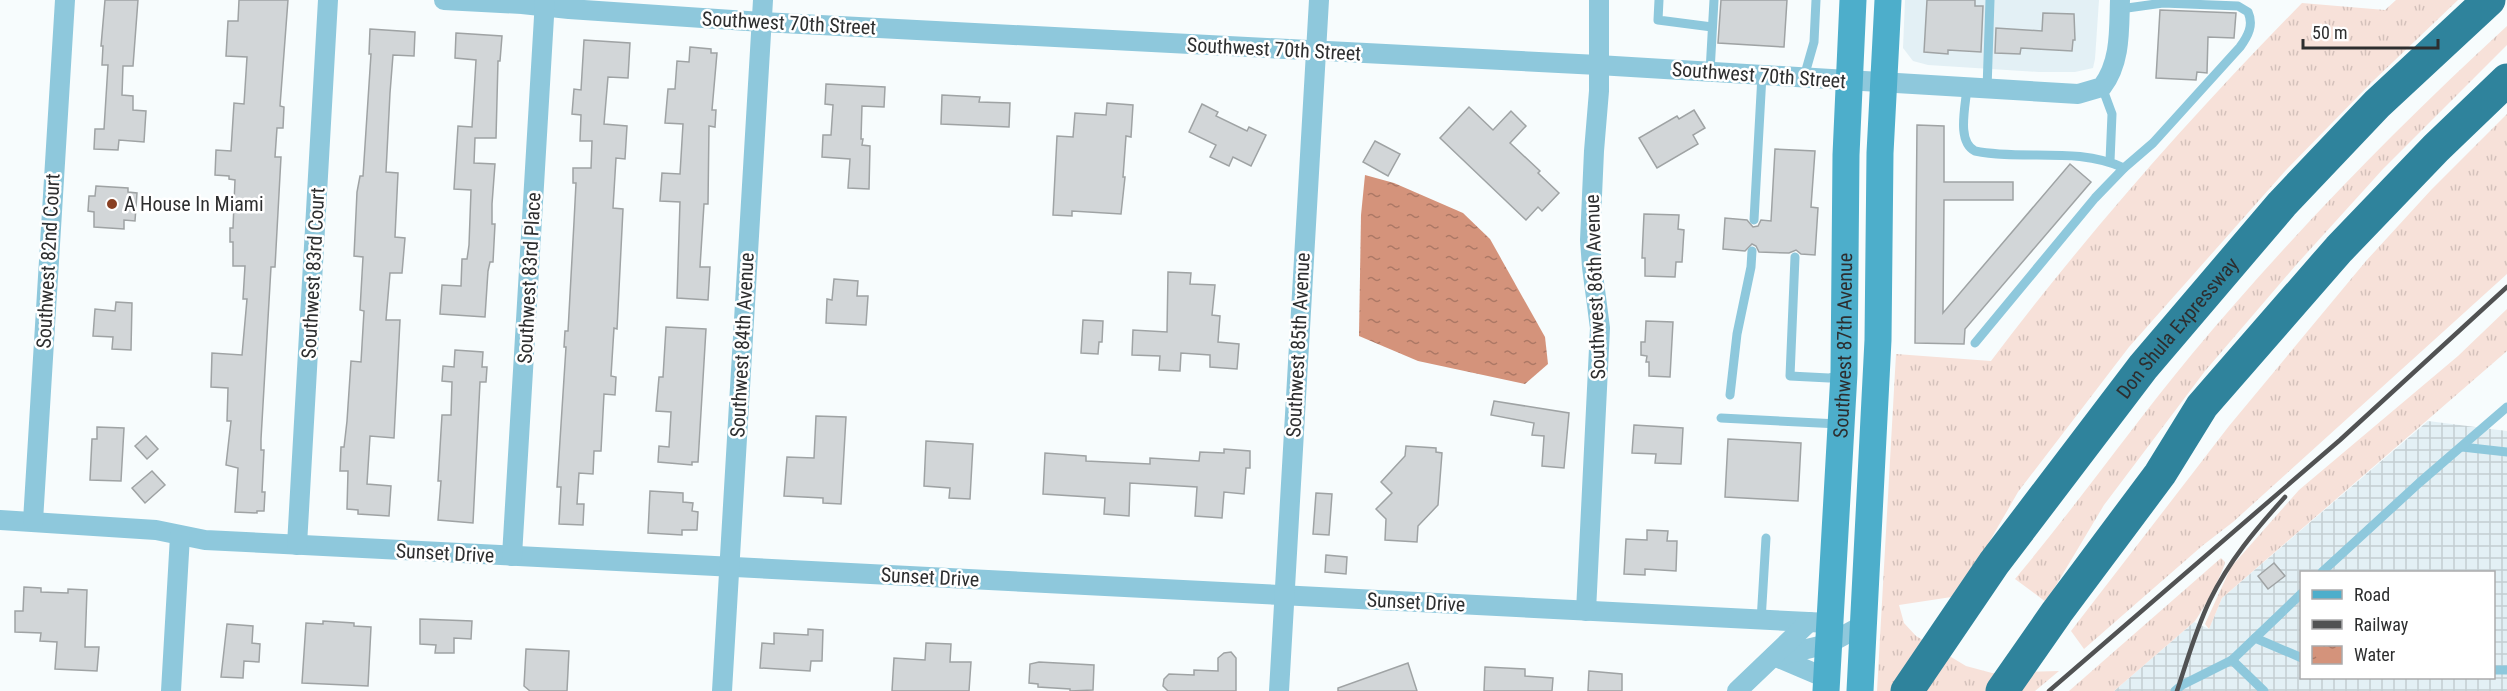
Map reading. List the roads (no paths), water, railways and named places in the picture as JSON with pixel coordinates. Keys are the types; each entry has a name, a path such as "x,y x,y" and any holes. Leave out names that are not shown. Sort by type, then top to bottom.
{"highway":[{"name":"Don Shula Expressway","path":"1907,691 1994,563 2143,367 2282,204 2377,104 2489,0"},
{"path":"2002,691 2057,612 2160,474 2202,406 2339,249 2436,148 2507,80"}],"main road":[{"name":"Southwest 87th Avenue","path":"1826,685 1822,630 1844,373 1846,155 1853,0"},
{"name":"Southwest 87th Avenue","path":"1860,691 1878,340 1880,153 1888,0"},
{"path":"1844,373 1858,366 1869,355 1878,340"},
{"path":"1822,630 1863,625"}],"street":[{"name":"Southwest 82nd Court","path":"33,521 64,0"},
{"name":"Southwest 83rd Court","path":"297,545 328,0"},
{"name":"Southwest 70th Street","path":"444,0 545,3 762,22 1598,65 2078,94 2103,87"},
{"name":"Southwest 84th Avenue","path":"722,691 763,0"},
{"name":"Southwest 85th Avenue","path":"1279,691 1319,0"},
{"name":"Southwest 86th Avenue","path":"1586,611 1600,328 1590,247 1599,91 1599,0"},
{"name":"Southwest 83rd Place","path":"512,556 545,3"},
{"path":"2103,87 2116,56 2120,4"},
{"name":"Sunset Drive","path":"0,520 156,530 204,540 1586,611 1755,621 1822,630"},
{"path":"171,691 180,536"},
{"path":"1755,621 1770,634 1774,656"},
{"path":"1774,656 1822,630"},
{"path":"1737,691 1774,656 1822,630"},
{"path":"1774,656 1826,685"}],"lane":[{"path":"1659,0 1658,20 1712,27"},
{"path":"1710,72 1714,0"},
{"path":"1804,78 1814,42 1816,0"},
{"path":"1987,89 1990,0"},
{"path":"1975,343 2095,198 2124,168 2153,143 2240,47 2247,38 2251,24 2248,12 2238,6 2120,4"},
{"path":"1754,220 1762,75"},
{"path":"1967,87 1964,135 1967,146 1975,151 2086,157 2110,161 2124,168"},
{"path":"2103,87 2112,114 2110,161"},
{"path":"1730,396 1737,334 1751,267 1752,251"},
{"path":"1795,257 1790,376 1829,378 1844,373"},
{"path":"2324,571 2418,483 2507,406"},
{"path":"1721,418 1841,424"},
{"path":"2462,447 2507,452"},
{"path":"1755,621 1766,538"},
{"path":"2175,691 2182,685 2232,660 2300,594"},
{"path":"2255,638 2300,658"},
{"path":"2232,660 2264,691"}],"water":[{"path":"1365,175 1394,183 1463,213 1490,239 1545,337 1548,364 1525,384 1418,361 1359,336 1361,215"}],"railway":[{"path":"2049,691 2340,440 2507,287"},
{"path":"2177,691 2200,622 2217,586 2244,546 2285,497"}],"place":[{"name":"A House In Miami","path":"112,204"}]}
